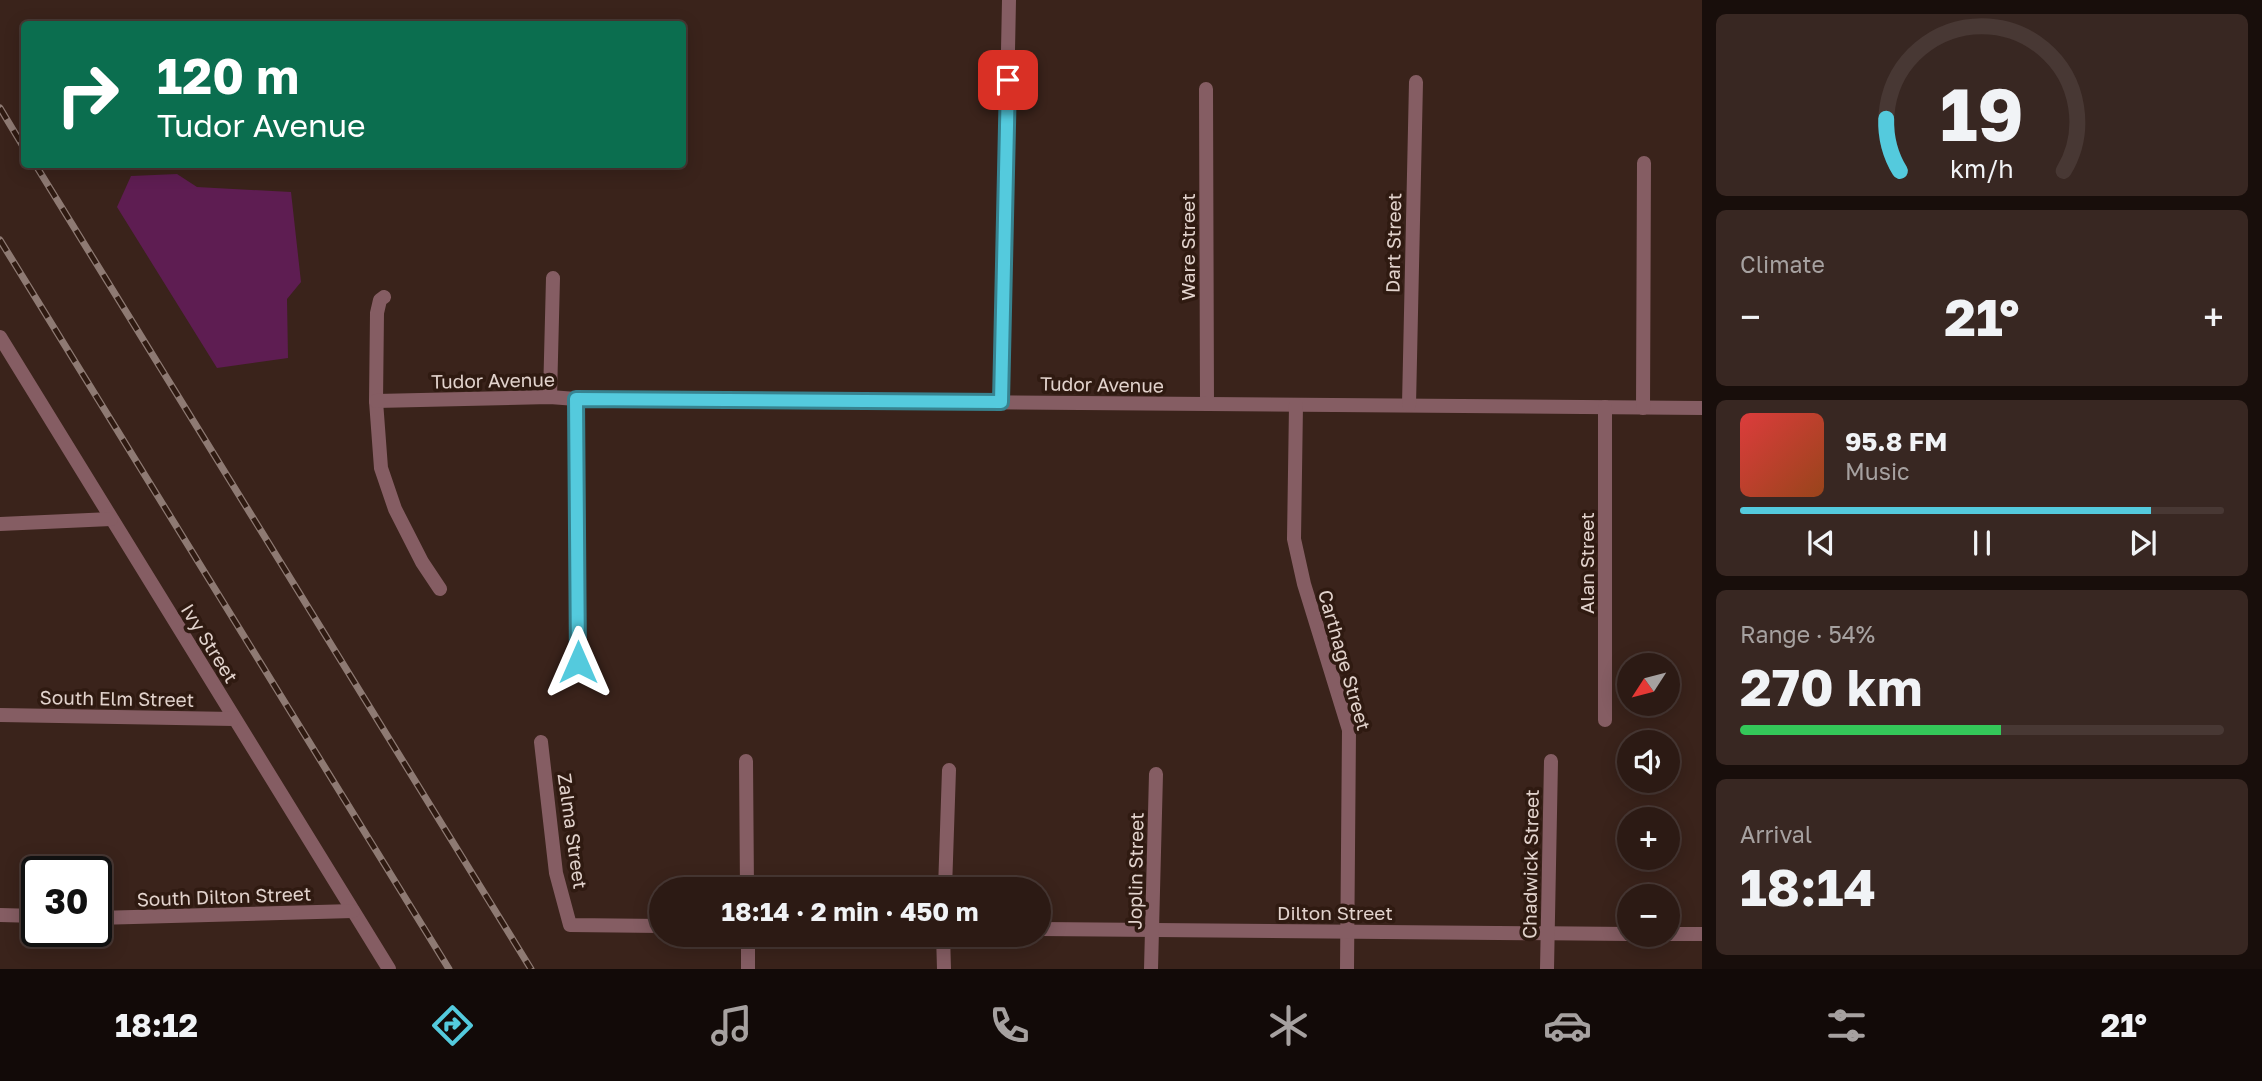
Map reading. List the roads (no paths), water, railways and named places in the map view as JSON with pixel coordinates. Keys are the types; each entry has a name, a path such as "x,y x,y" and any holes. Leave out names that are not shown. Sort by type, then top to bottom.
{"street":[{"path":"1001,402 1009,0"},
{"name":"Dart Street","path":"1409,405 1416,82"},
{"name":"Ware Street","path":"1206,89 1207,404"},
{"path":"1643,408 1644,163"},
{"path":"550,397 552,278"},
{"path":"384,297 380,300 377,313 376,401 381,467 395,509 422,562 440,589"},
{"name":"Ivy Street","path":"0,337 389,969"},
{"name":"Tudor Avenue","path":"376,401 550,397 1702,408"},
{"path":"576,399 578,662"},
{"name":"Carthage Street","path":"1296,405 1294,539 1304,584 1349,730 1347,969"},
{"name":"Alan Street","path":"1605,407 1605,719"},
{"path":"0,524 111,519"},
{"name":"South Elm Street","path":"0,715 234,719"},
{"name":"Zalma Street","path":"541,742 556,873 570,925 649,926"},
{"path":"746,761 747,877"},
{"name":"Chadwick Street","path":"1547,969 1551,761"},
{"path":"945,877 949,770"},
{"name":"Joplin Street","path":"1151,969 1156,774"},
{"name":"South Dilton Street","path":"112,918 353,911"},
{"path":"0,915 21,916"},
{"name":"Dilton Street","path":"1051,929 1617,934"},
{"path":"1680,934 1702,934"},
{"path":"748,947 748,969"},
{"path":"943,947 944,969"}],"railway":[{"path":"0,108 21,143"},
{"path":"37,168 531,969"},
{"path":"0,240 449,969"}]}
